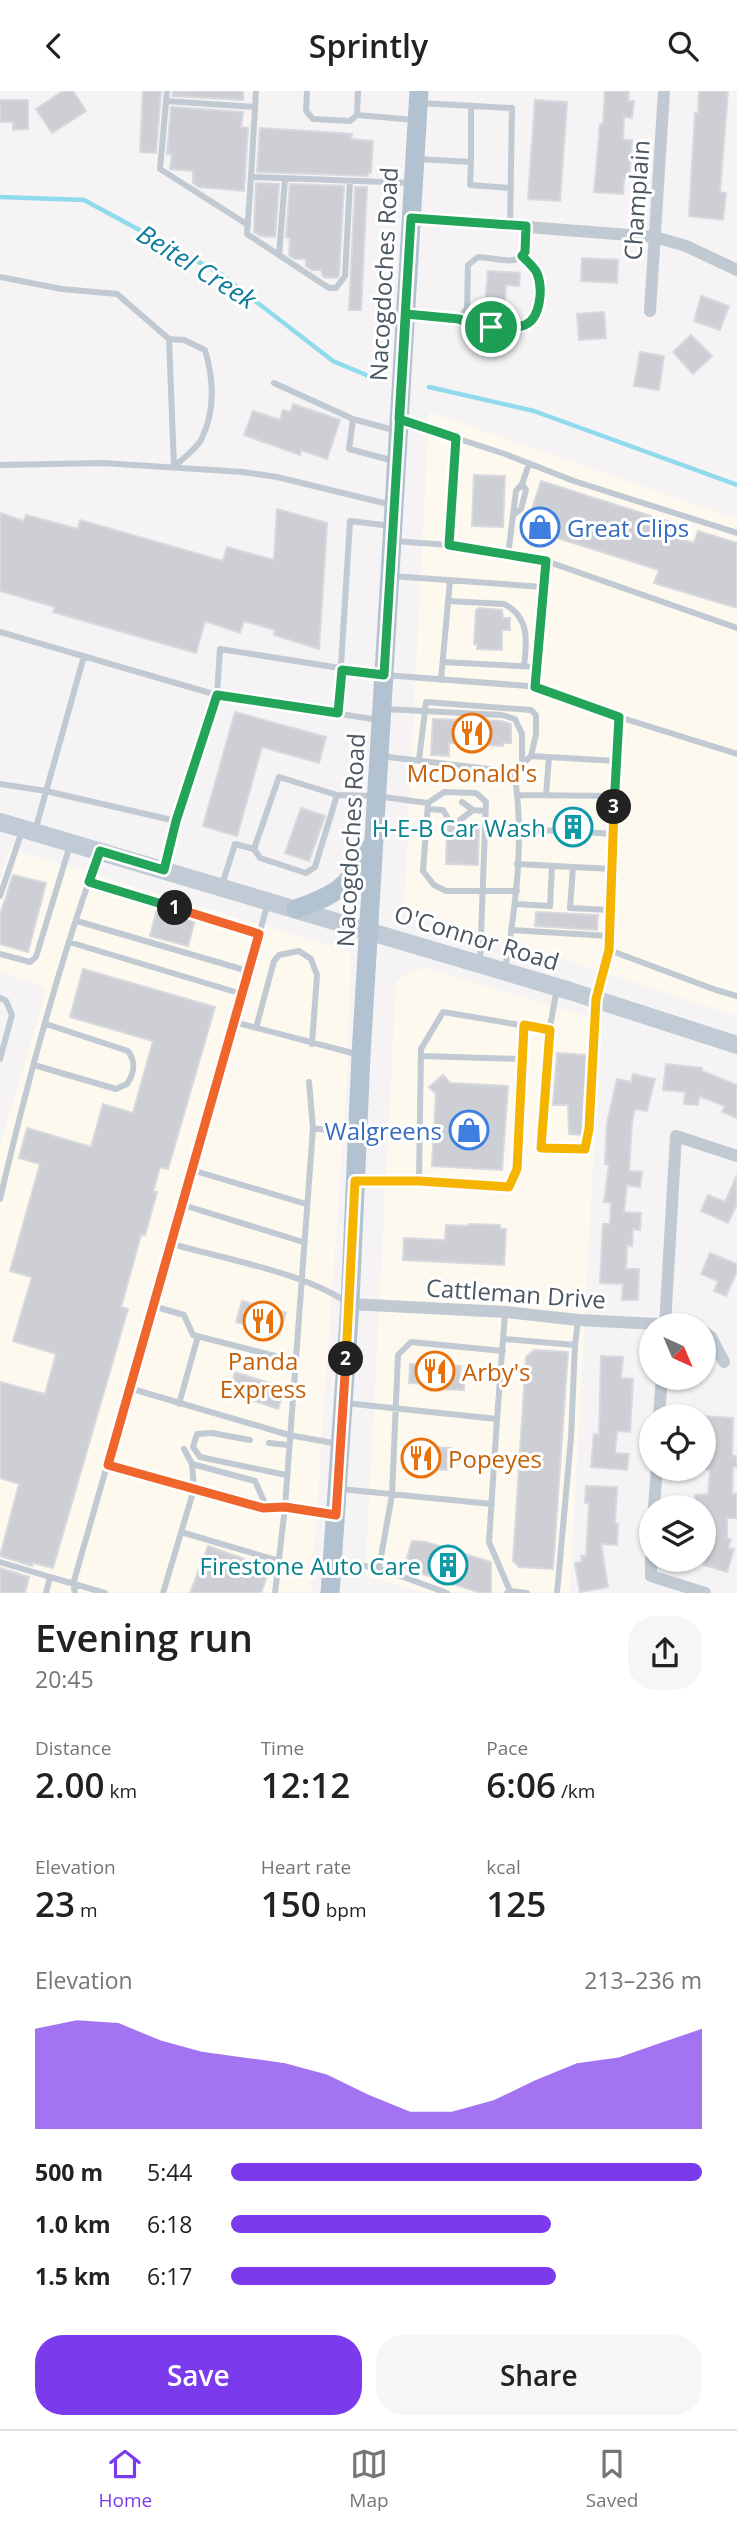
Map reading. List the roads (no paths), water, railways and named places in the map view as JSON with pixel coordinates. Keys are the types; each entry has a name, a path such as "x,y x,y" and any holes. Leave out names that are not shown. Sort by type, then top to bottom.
{"main road":[{"name":"Nacogdoches Road","path":"330,1593 350,1304 361,1055 418,105"},
{"name":"O'Connor Road","path":"0,823 369,930 737,1045"},
{"path":"296,909 341,890 374,843"}],"street":[{"name":"Champlain","path":"650,311 664,91"},
{"path":"411,218 655,237 686,246 737,270"},
{"path":"666,1313 676,1136 737,1156"},
{"name":"Cattleman Drive","path":"350,1304 505,1312 639,1323"},
{"path":"716,1347 724,1362"},
{"path":"651,1572 651,1576 705,1593"}],"lane":[{"path":"167,91 160,169 248,225"},
{"path":"256,91 247,234 329,288 337,288 345,276 351,182"},
{"path":"307,91 306,111 313,119 350,121 357,115 418,105 512,108 510,225"},
{"path":"357,115 358,91"},
{"path":"166,101 255,107"},
{"path":"471,106 470,184 511,188"},
{"path":"415,159 471,162"},
{"path":"251,177 413,183"},
{"path":"279,255 285,179"},
{"path":"459,319 467,308 468,265 478,257 513,260 522,256 525,252 526,226"},
{"path":"406,314 459,319 480,326 520,327 528,324 538,308 540,283 537,273 522,256"},
{"path":"0,277 62,289 117,294 169,339 184,339 205,349 212,372 214,399 200,441 174,467"},
{"path":"169,339 174,467"},
{"path":"274,383 353,419 456,438 574,481 737,533"},
{"path":"353,419 349,449 397,461"},
{"path":"449,545 456,438"},
{"path":"0,465 103,463 277,477 394,506"},
{"path":"508,555 516,491 522,484 529,464"},
{"path":"338,713 350,521 449,545 546,561 737,628"},
{"path":"535,687 546,561"},
{"path":"390,576 543,587"},
{"path":"441,680 450,580"},
{"path":"448,601 504,604 511,607 526,628 524,666"},
{"path":"0,632 217,695 338,713 382,715 424,711 502,715 515,719 522,734 522,764"},
{"path":"164,870 176,821 217,695 220,649 342,670 535,687 737,754"},
{"path":"0,896 46,791 84,656"},
{"path":"443,662 537,667"},
{"path":"419,760 426,702 531,710 536,715 536,734 531,756 514,772"},
{"path":"557,987 550,1030 541,1148 585,1149 589,1129 596,999 609,950 619,717"},
{"path":"379,756 507,769 514,772"},
{"path":"531,756 617,761"},
{"path":"546,795 550,757"},
{"path":"504,971 517,891 518,795 514,772"},
{"path":"254,849 279,777 337,795 376,796 447,807 449,820"},
{"path":"0,784 46,791 176,821"},
{"path":"480,964 483,891 485,811 486,802 476,793 444,792 428,806 423,871 434,885 446,891 483,891 517,891"},
{"path":"221,887 235,844 254,849 260,858 306,873 315,867 337,795"},
{"path":"518,795 615,796"},
{"path":"462,802 473,810"},
{"path":"461,810 485,811"},
{"path":"460,820 473,810"},
{"path":"517,829 560,831"},
{"path":"585,832 613,834"},
{"path":"0,954 30,962 36,957 71,843"},
{"path":"0,1199 18,1119 69,942 100,851"},
{"path":"517,864 612,869"},
{"path":"516,904 550,909 552,866"},
{"path":"573,867 570,911 610,910"},
{"path":"89,882 259,934"},
{"path":"75,1593 73,1584 269,901"},
{"path":"77,921 248,971"},
{"path":"511,930 584,932 609,936"},
{"path":"69,942 242,994"},
{"path":"609,950 737,996"},
{"path":"256,1028 274,961 279,955 299,951 311,959 317,975 312,1044"},
{"path":"0,998 6,1001 12,1015 0,1059"},
{"path":"419,1181 421,1049 443,1012 550,1030"},
{"path":"234,1022 361,1055"},
{"path":"34,1065 116,1089 127,1084 133,1072 135,1064 128,1051 46,1024"},
{"path":"355,1181 419,1181 509,1187 517,1169 524,1025"},
{"path":"421,1056 522,1059"},
{"path":"275,1593 285,1507 313,1128 309,1082"},
{"path":"313,1128 358,1135"},
{"path":"192,1170 306,1204"},
{"path":"183,1205 303,1242"},
{"path":"172,1244 301,1280 329,1291 350,1304"},
{"path":"153,1306 184,1315 193,1335 295,1361"},
{"path":"505,1312 489,1542 509,1592 527,1593"},
{"path":"557,1593 571,1438 578,1319"},
{"path":"179,1404 198,1336"},
{"path":"503,1339 575,1345"},
{"path":"379,1568 392,1495 398,1355 411,1342 502,1351"},
{"path":"129,1388 289,1435 341,1444"},
{"path":"343,1403 497,1419"},
{"path":"250,1440 212,1433 197,1434 193,1447 200,1457 286,1475"},
{"path":"269,1443 288,1445"},
{"path":"163,1593 194,1489 192,1464 184,1449"},
{"path":"192,1464 255,1481 267,1508"},
{"path":"108,1465 267,1508 285,1507 336,1515"},
{"path":"338,1489 492,1504"},
{"path":"181,1532 279,1562"},
{"path":"333,1561 379,1568 447,1593"},
{"path":"0,1562 105,1593"},
{"path":"46,1593 50,1577"}],"waterway":[{"name":"Beitel Creek","path":"0,197 84,200 219,273 333,361 378,380"},
{"name":"Beitel Creek","path":"429,387 534,411 737,485"}],"place":[{"name":"Great Clips","path":"540,527"},
{"name":"McDonald's","path":"472,733"},
{"name":"H-E-B Car Wash","path":"573,827"},
{"name":"Walgreens","path":"469,1130"},
{"name":"Panda Express","path":"263,1321"},
{"name":"Arby's","path":"435,1371"},
{"name":"Popeyes","path":"421,1458"},
{"name":"Firestone Auto Care","path":"448,1565"}]}
